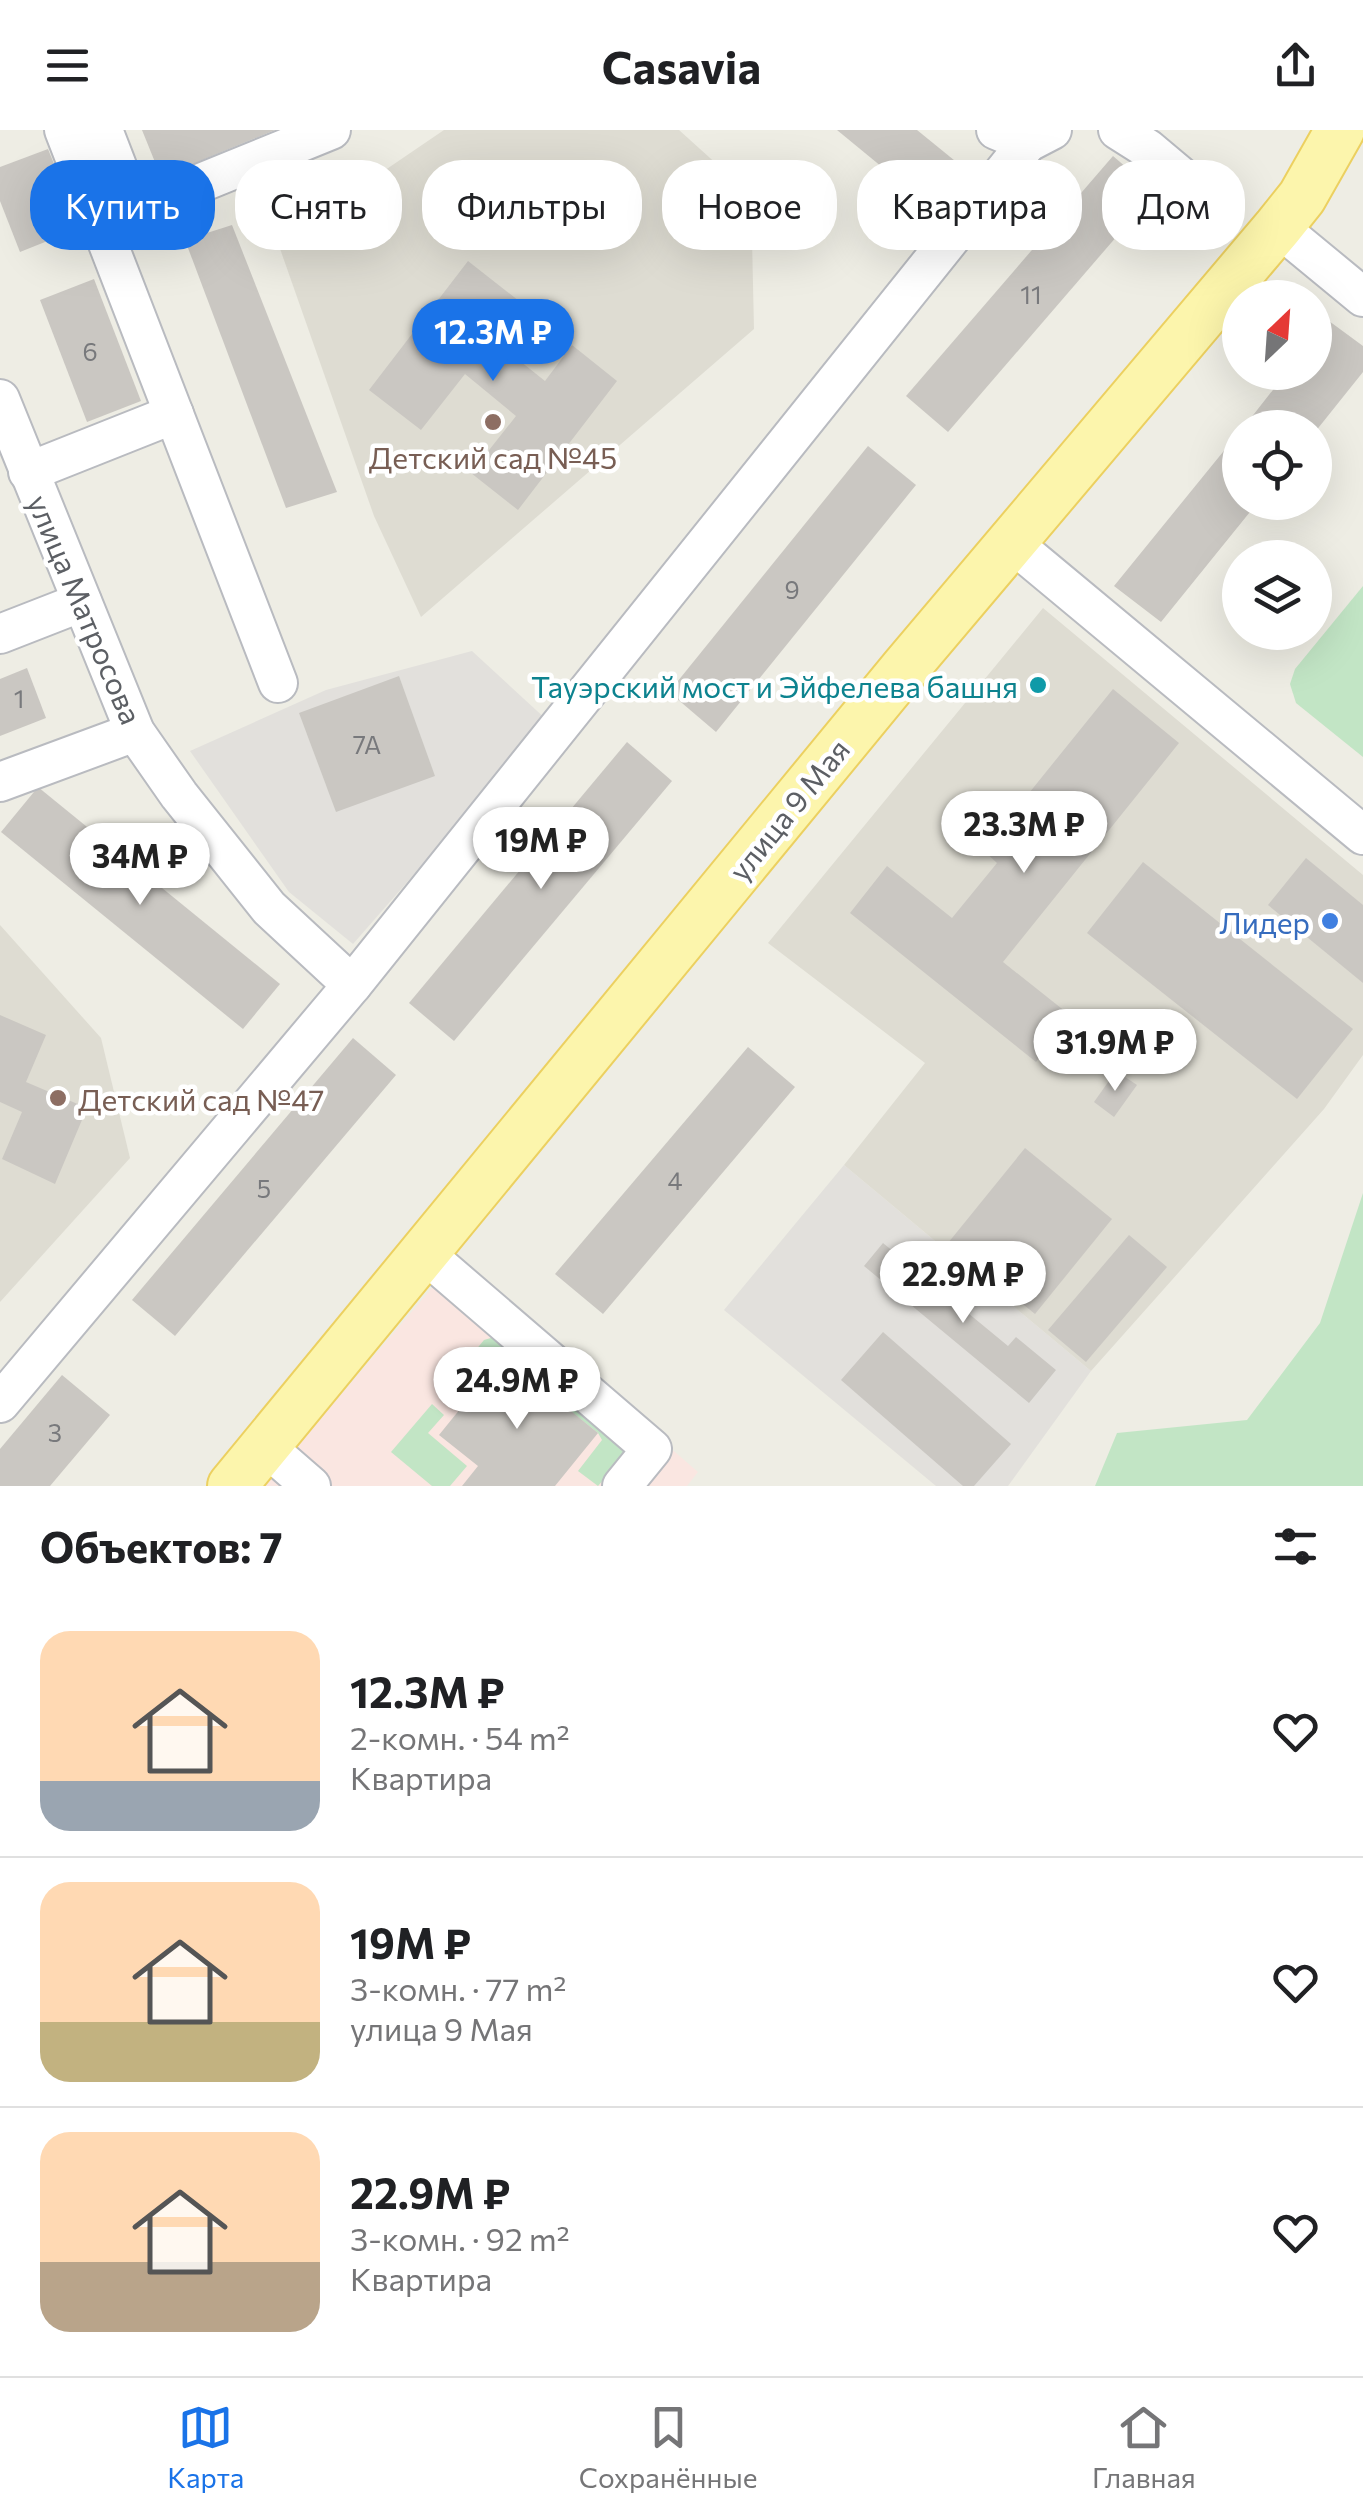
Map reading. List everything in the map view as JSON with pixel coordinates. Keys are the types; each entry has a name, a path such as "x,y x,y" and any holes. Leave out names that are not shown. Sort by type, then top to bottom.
{"main road":[{"name":"улица 9 Мая","path":"232,1486 1011,542 1278,228 1302,197 1340,130"}],"street":[{"path":"64,130 278,683"},
{"path":"103,130 134,210 331,130"},
{"path":"1118,130 1161,160"},
{"path":"0,1403 352,986 1025,134"},
{"path":"1278,228 1363,297"},
{"name":"улица Матросова","path":"0,400 135,732 269,908 352,986"},
{"path":"28,472 174,414"},
{"path":"1011,542 1363,835"},
{"path":"0,634 82,602"},
{"path":"0,782 135,732"},
{"path":"424,1252 652,1449 622,1486"},
{"path":"265,1446 311,1486"}],"shaded area":[{"name":"Детский сад №45","path":"444,130 679,130 712,160 662,160 662,250 752,250 754,329 421,617 374,516 280,250 402,250 400,160"},
{"path":"1043,608 1363,875 1363,1055 1324,1109 1091,1371 844,1165 925,1063 768,943"},
{"path":"472,651 548,721 353,944 289,892 190,751 326,690"},
{"name":"Детский сад №47","path":"0,925 101,1038 130,1158 0,1302"},
{"path":"844,1165 1091,1371 1008,1486 936,1486 724,1310"},
{"path":"455,1261 698,1472 687,1486 263,1486"}],"green space":[{"path":"1363,586 1363,757 1296,703 1290,684 1295,669 1311,650 1332,650 1332,624"},
{"path":"1363,1193 1363,1486 1095,1486 1117,1433 1247,1420 1320,1323"},
{"path":"494,1337 624,1448 621,1460 598,1486 578,1471 602,1440 598,1433 495,1351 477,1373 465,1363 484,1340"},
{"path":"432,1404 444,1415 428,1433 467,1466 450,1486 432,1486 391,1452"}],"building":[{"path":"142,130 275,130 202,160 154,160"},
{"path":"837,130 917,130 954,160 873,160"},
{"path":"48,149 52,160 30,160 30,248 20,252 0,201 0,167"},
{"path":"1102,169 1105,250 948,432 906,396 1032,250 1082,250 1082,192"},
{"path":"232,225 235,250 242,250 337,492 286,508 189,250 215,250 215,230"},
{"path":"468,261 519,301 491,338 545,381 572,345 617,381 518,510 471,473 516,416 465,374 421,430 369,390"},
{"path":"94,279 141,401 87,422 40,300"},
{"path":"1332,323 1363,346 1363,372 1332,411 1257,410 1273,390 1332,390"},
{"path":"868,446 916,485 716,732 669,692"},
{"path":"1222,453 1222,520 1243,520 1227,540 1222,540 1222,547 1161,622 1114,586"},
{"path":"27,668 46,718 0,736 0,679"},
{"path":"399,676 435,776 336,812 299,713"},
{"path":"1113,689 1179,743 1003,962 1071,1016 1036,1062 850,913 887,866 952,918 997,863 983,850"},
{"path":"627,742 672,781 454,1041 409,1003"},
{"path":"38,787 280,984 243,1029 1,832"},
{"path":"1306,858 1363,905 1363,983 1268,905"},
{"path":"1143,862 1353,1029 1297,1099 1087,933"},
{"path":"0,1015 46,1035 26,1082 87,1108 55,1184 2,1159 22,1112 0,1102"},
{"path":"353,1038 396,1075 175,1336 132,1300"},
{"path":"748,1047 795,1087 603,1314 555,1274"},
{"path":"1116,1071 1137,1085 1114,1117 1094,1102"},
{"path":"1025,1148 1112,1219 1035,1314 948,1243"},
{"path":"1129,1235 1167,1267 1086,1362 1048,1330"},
{"path":"883,1243 1008,1346 1016,1337 1056,1370 1029,1403 864,1266"},
{"path":"883,1332 1011,1444 974,1486 963,1486 841,1380"},
{"path":"503,1356 598,1433 555,1486 462,1486 478,1466 439,1435"},
{"path":"62,1375 110,1415 50,1486 0,1486 0,1449"}],"place":[{"name":"Детский сад №45","path":"493,422"},
{"name":"Тауэрский мост и Эйфелева башня","path":"1038,685"},
{"name":"Лидер","path":"1330,921"},
{"name":"Детский сад №47","path":"58,1098"}]}
